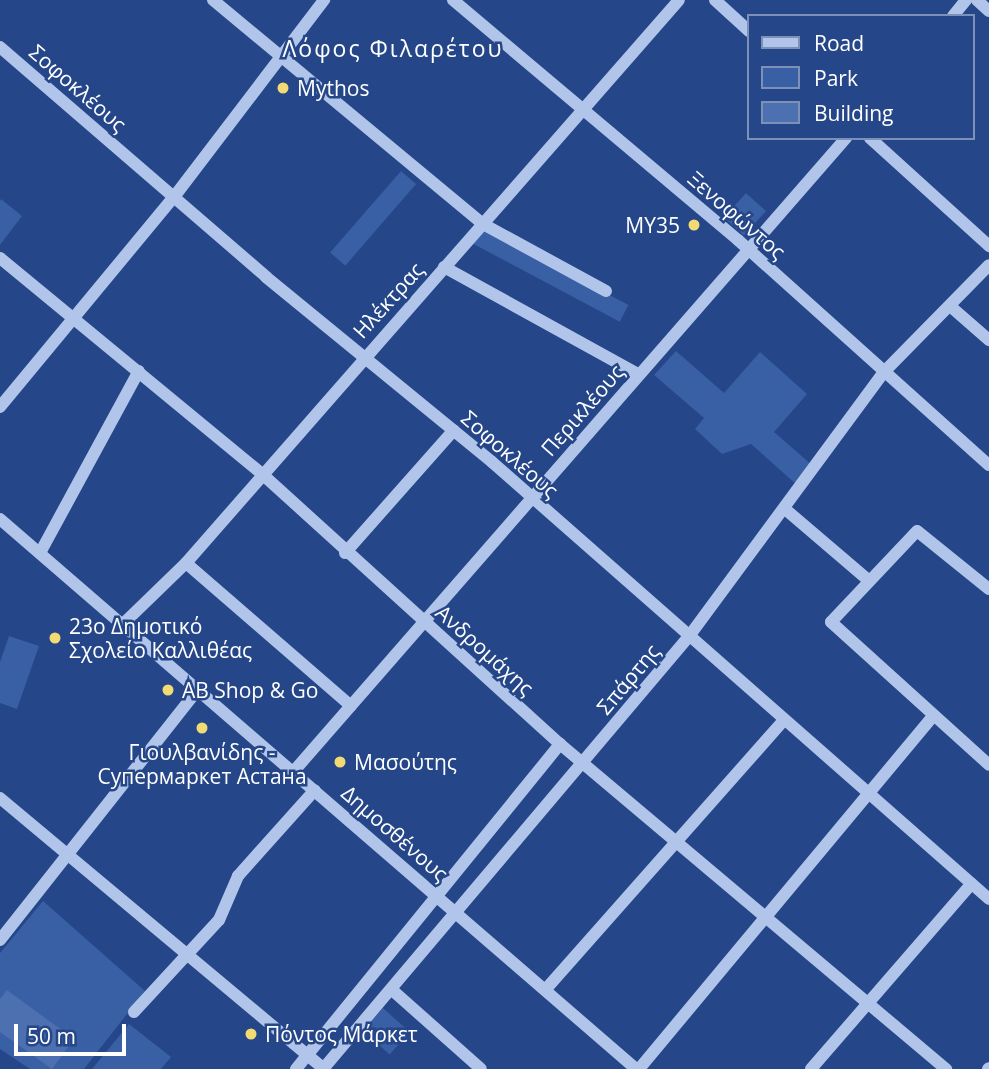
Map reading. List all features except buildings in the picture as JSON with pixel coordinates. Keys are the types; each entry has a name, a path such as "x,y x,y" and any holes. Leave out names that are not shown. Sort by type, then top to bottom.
{"street":[{"path":"213,0 483,224 606,291"},
{"path":"0,407 174,197 283,59 324,0"},
{"name":"Ξενοφώντος","path":"453,0 750,251 883,373 989,465"},
{"name":"Ηλέκτρας","path":"123,624 186,563 261,473 679,0"},
{"path":"715,0 748,30"},
{"path":"955,14 967,0"},
{"path":"977,0 989,11"},
{"name":"Σοφοκλέους","path":"0,47 174,197 454,430 989,899"},
{"name":"Περικλέους","path":"294,771 844,140"},
{"path":"872,140 989,246"},
{"name":"Ανδρομάχης","path":"0,258 261,473 345,553 561,744 946,1069"},
{"name":"Σπάρτης","path":"324,1069 690,635 883,373 989,264"},
{"path":"444,267 638,374"},
{"path":"950,306 989,340"},
{"path":"40,553 139,371"},
{"path":"345,553 454,430"},
{"path":"785,509 867,579"},
{"name":"Δημοσθένους","path":"0,519 638,1069"},
{"path":"989,589 917,531 867,579 831,622 989,765"},
{"path":"186,563 351,706"},
{"path":"0,940 69,856 198,688"},
{"path":"638,1069 766,917 866,792 933,716"},
{"path":"546,989 678,844 784,720"},
{"path":"296,1069 561,744"},
{"path":"134,1012 219,920 238,876 315,790"},
{"path":"0,798 185,957 324,1069"},
{"path":"811,1069 971,884"},
{"path":"391,989 481,1069"}],"green space":[{"path":"401,171 416,184 345,266 330,253"},
{"path":"746,193 766,211 744,236 724,218"},
{"path":"1,199 22,216 0,245 0,201"},
{"path":"482,227 629,305 620,322 473,244"},
{"path":"676,351 724,393 760,352 807,394 774,432 812,465 797,485 751,444 722,454 695,429 704,418 654,375"},
{"path":"9,636 39,646 17,709 0,703 0,662"},
{"path":"43,901 145,991 84,1069 30,1069 0,1049 0,953"},
{"path":"383,1008 410,1032 390,1054 363,1030"},
{"path":"129,1024 171,1057 161,1069 92,1069"}],"place":[{"name":"Mythos","path":"283,88"},
{"name":"MY35","path":"694,225"},
{"name":"23ο Δημοτικό Σχολείο Καλλιθέας","path":"55,638"},
{"name":"AB Shop & Go","path":"168,690"},
{"name":"Γιουλβανίδης - Супермаркет Астана","path":"202,728"},
{"name":"Μασούτης","path":"340,762"},
{"name":"Πόντος Μάρκετ","path":"251,1034"}],"district":[{"name":"Λόφος Φιλαρέτου","path":"393,48"}]}
